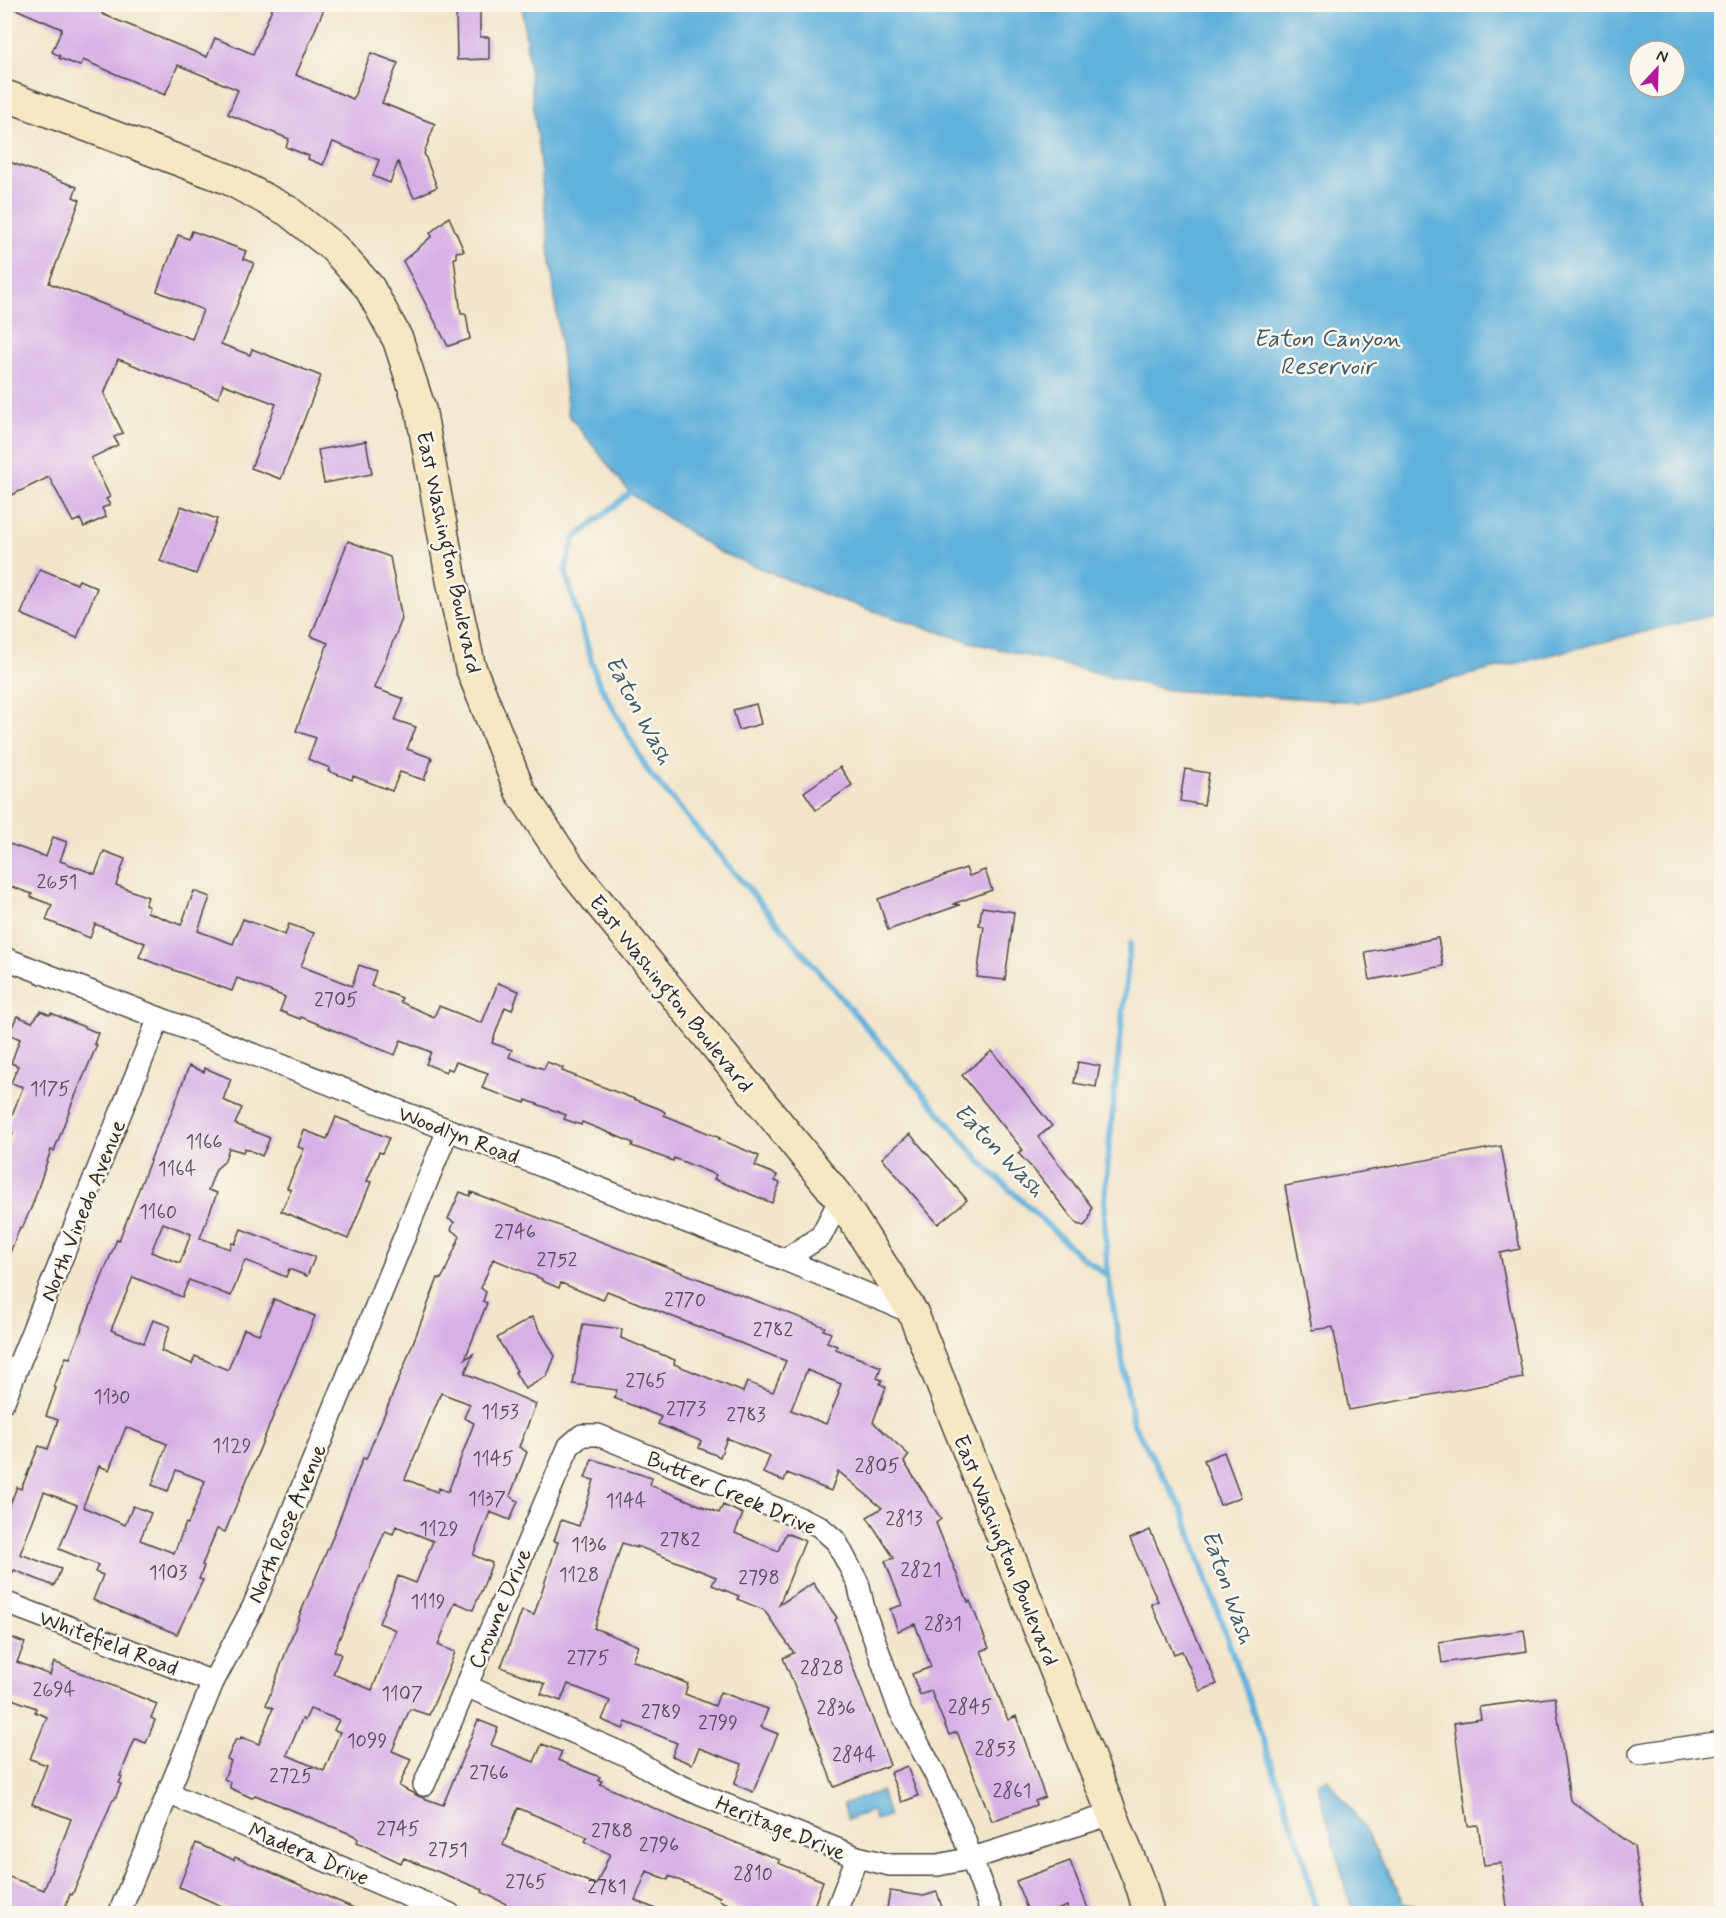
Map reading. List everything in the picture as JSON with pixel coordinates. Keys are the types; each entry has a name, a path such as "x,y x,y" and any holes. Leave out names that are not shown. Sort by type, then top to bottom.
{"main road":[{"name":"East Washington Boulevard","path":"4,95 228,179 288,211 334,248 369,287 399,340 421,411 452,583 470,666 520,791 570,867 840,1199 913,1313 1142,1889 1149,1914"}],"street":[{"name":"Woodlyn Road","path":"4,958 785,1260 913,1313"},
{"name":"North Vinedo Avenue","path":"4,1401 159,1018"},
{"name":"North Rose Avenue","path":"119,1914 213,1682 253,1607 448,1130"},
{"path":"785,1260 820,1236 840,1199"},
{"name":"Crowne Drive","path":"424,1785 569,1446 582,1435"},
{"name":"Butter Creek Drive","path":"582,1435 598,1435 819,1526 836,1541 858,1583 865,1613 899,1709 934,1772 973,1858 992,1914"},
{"name":"Whitefield Road","path":"4,1602 213,1682"},
{"name":"Heritage Drive","path":"466,1686 626,1755 664,1778 701,1796 857,1857 890,1865 938,1865 973,1858 1112,1814"},
{"path":"1640,1754 1722,1742"},
{"name":"Madera Drive","path":"168,1793 450,1914"},
{"path":"835,1914 857,1857"}],"water":[{"name":"Eaton Canyon Reservoir","path":"522,5 1721,5 1721,613 1358,702 1168,690 966,641 834,598 719,552 630,493 568,414"},
{"path":"1327,1778 1359,1820 1405,1903 1420,1908 1422,1913 1353,1913 1317,1784"},
{"path":"881,1791 889,1816 875,1820 872,1811 848,1819 843,1804"}],"building":[{"path":"4,4 106,4 102,14 207,57 215,38 253,54 274,4 326,4 296,75 353,99 371,53 398,63 382,103 435,124 424,153 437,187 414,198 398,162 390,183 373,176 379,160 333,142 323,165 308,159 309,156 286,147 289,139 228,114 238,90 178,65 165,95 83,60 80,66 59,58 60,56 52,52 62,29"},
{"path":"456,10 480,10 480,37 489,37 489,59 457,60"},
{"path":"4,160 77,187 73,197 80,200 49,283 192,339 203,310 157,291 178,235 189,239 192,231 246,251 243,259 254,263 221,344 250,355 252,349 321,376 281,479 251,468 276,404 223,384 218,398 118,359 104,394 123,433 114,437 118,445 91,458 110,497 106,499 110,505 102,508 106,517 84,527 80,519 73,522 49,477 12,495 11,492 4,495"},
{"path":"449,217 464,251 456,252 456,258 454,258 461,314 466,314 470,339 448,346 403,261 432,236 430,233"},
{"path":"366,441 372,474 324,483 318,450"},
{"path":"181,506 217,519 196,574 160,561"},
{"path":"348,541 390,557 402,619 374,688 404,699 395,720 416,727 407,749 432,758 424,780 400,772 392,791 353,776 352,780 328,771 330,768 308,759 316,738 296,731 328,643 311,636"},
{"path":"40,569 77,584 79,580 97,588 77,638 21,614"},
{"path":"756,704 761,724 739,730 733,710"},
{"path":"840,767 852,785 816,810 804,792"},
{"path":"1185,769 1209,773 1204,805 1180,801"},
{"path":"53,837 67,842 60,861 95,874 104,851 125,859 116,885 148,897 145,905 149,907 147,912 181,925 194,891 210,897 198,931 233,944 243,919 285,935 289,924 314,933 301,966 352,986 359,965 376,971 371,986 402,998 400,1002 434,1017 439,1006 482,1023 498,983 519,991 512,1010 505,1007 492,1043 512,1050 509,1057 544,1069 547,1062 563,1068 562,1071 660,1109 665,1112 664,1115 759,1156 755,1166 777,1175 775,1181 780,1183 772,1203 714,1179 716,1175 674,1158 673,1161 632,1146 633,1143 582,1122 581,1125 564,1119 566,1115 526,1100 525,1103 482,1088 488,1073 456,1062 452,1070 447,1068 446,1072 426,1064 431,1052 401,1040 395,1055 301,1017 300,1019 280,1011 285,997 237,978 232,991 139,957 145,943 95,924 90,938 46,920 52,905 31,897 32,894 4,884 4,842 46,857"},
{"path":"966,868 969,876 985,870 992,890 953,904 960,905 888,930 878,899"},
{"path":"982,907 1014,912 1005,980 977,977 984,926 979,925"},
{"path":"1438,938 1443,966 1370,980 1365,952"},
{"path":"41,1011 98,1033 94,1044 97,1045 54,1151 51,1150 32,1206 4,1263 4,1156 13,1133 6,1130 23,1087 11,1083 18,1066 11,1063 20,1039 9,1034 17,1016 32,1022"},
{"path":"992,1051 1052,1126 1038,1137 1092,1207 1089,1220 1084,1226 1077,1224 1018,1153 1023,1150 962,1075"},
{"path":"1078,1062 1100,1066 1096,1087 1074,1083"},
{"path":"189,1066 204,1072 205,1068 231,1079 223,1100 242,1108 235,1124 270,1138 262,1156 245,1148 243,1152 229,1148 224,1162 216,1169 208,1190 217,1193 200,1238 230,1249 232,1243 235,1244 241,1229 315,1257 307,1276 289,1269 286,1277 245,1260 231,1296 189,1280 182,1297 133,1277 111,1330 144,1343 153,1320 170,1326 161,1351 192,1364 195,1356 228,1370 244,1329 259,1334 274,1299 315,1316 225,1532 217,1529 202,1565 204,1566 199,1579 203,1580 177,1634 93,1600 103,1575 95,1572 98,1565 59,1549 77,1505 44,1492 20,1554 61,1569 54,1586 14,1570 4,1590 4,1519 17,1487 21,1489 39,1446 48,1449 58,1420 46,1416 56,1388 54,1387 66,1357 70,1358 117,1239 119,1240 155,1148","holes":["163,1223 191,1234 180,1263 151,1252","126,1427 167,1444 152,1485 168,1491 176,1470 205,1481 174,1553 140,1540 151,1513 133,1506 125,1525 83,1507 99,1466 109,1470"]},
{"path":"336,1117 389,1138 382,1153 379,1152 367,1181 371,1182 348,1239 281,1211 291,1190 287,1188 304,1149 298,1147 304,1130 327,1139"},
{"path":"910,1134 967,1200 938,1224 882,1158"},
{"path":"1501,1146 1520,1249 1500,1253 1523,1378 1349,1410 1333,1327 1312,1330 1285,1186"},
{"path":"460,1192 470,1196 471,1192 825,1327 823,1330 831,1333 827,1342 837,1346 836,1349 881,1367 877,1378 882,1380 880,1384 886,1387 873,1422 909,1455 904,1462 941,1519 936,1523 989,1648 981,1651 1008,1720 1016,1716 1045,1797 1035,1801 1036,1805 992,1821 957,1732 949,1735 931,1691 920,1695 912,1674 931,1667 915,1624 898,1631 890,1609 902,1605 885,1561 894,1558 867,1517 882,1508 838,1471 831,1491 787,1473 784,1481 763,1473 770,1456 727,1438 720,1457 699,1448 701,1441 658,1424 661,1417 614,1398 617,1390 573,1384 583,1324 622,1329 621,1338 675,1360 674,1364 743,1392 747,1382 773,1392 786,1361 607,1291 603,1300 561,1283 559,1288 493,1259 481,1288 486,1292 483,1301 487,1303 465,1359 473,1354 465,1373 536,1404 519,1447 527,1452 510,1496 518,1501 510,1520 490,1512 473,1555 492,1563 485,1582 473,1610 455,1602 438,1645 455,1652 447,1673 429,1715 410,1709 392,1751 411,1759 399,1786 443,1805 478,1720 498,1728 491,1745 534,1762 542,1744 562,1752 558,1760 600,1777 598,1780 602,1781 600,1784 689,1824 780,1860 778,1863 823,1881 811,1914 750,1914 719,1900 720,1897 669,1876 668,1880 647,1871 635,1900 667,1914 526,1914 482,1892 483,1890 404,1858 401,1863 357,1842 358,1839 353,1835 255,1795 252,1798 230,1788 230,1782 224,1779 231,1761 227,1759 236,1739 240,1740 241,1737 259,1744 273,1708 266,1705 301,1612 363,1458 366,1459 403,1369 438,1278 441,1279 445,1272 460,1236 451,1230 454,1222 448,1219","holes":["807,1370 841,1384 826,1424 791,1410","441,1393 470,1404 464,1418 474,1423 448,1492 439,1488 437,1492 405,1479","396,1526 433,1541 416,1583 398,1576 379,1623 396,1630 372,1690 333,1674 341,1654 334,1651 385,1531 393,1534","310,1709 339,1720 334,1730 340,1732 324,1771 287,1755 302,1719 305,1720","518,1808 587,1837 585,1842 610,1854 596,1885 503,1845"]},
{"path":"532,1317 555,1356 547,1376 525,1389 497,1338"},
{"path":"1224,1452 1241,1497 1220,1505 1204,1460"},
{"path":"592,1459 652,1478 650,1485 719,1513 723,1505 743,1514 735,1533 778,1551 786,1533 805,1541 779,1605 813,1583 837,1618 835,1620 890,1765 834,1787 783,1658 794,1653 764,1610 712,1585 716,1577 637,1546 637,1548 622,1543 594,1628 638,1646 632,1660 688,1684 685,1694 715,1706 720,1692 768,1709 761,1727 778,1734 753,1792 734,1784 742,1764 699,1748 692,1764 672,1756 677,1743 626,1722 623,1729 602,1720 610,1701 568,1684 561,1701 541,1694 545,1684 501,1667 522,1611 534,1615 558,1542 554,1541 561,1520 579,1526 594,1480 585,1478"},
{"path":"1150,1530 1217,1684 1200,1691 1182,1651 1174,1654 1151,1604 1158,1601 1130,1539"},
{"path":"1524,1630 1527,1651 1442,1663 1439,1642"},
{"path":"4,1635 25,1643 17,1662 50,1675 54,1662 157,1704 151,1718 155,1720 146,1743 135,1739 120,1776 122,1777 119,1783 121,1784 115,1799 112,1801 63,1914 26,1914 4,1905 4,1875 44,1890 71,1819 32,1804 47,1765 30,1759 47,1717 35,1712 36,1708 4,1696"},
{"path":"1555,1697 1570,1800 1634,1847 1644,1914 1508,1914 1501,1863 1484,1865 1478,1825 1468,1826 1454,1723 1481,1719 1479,1707"},
{"path":"907,1766 918,1796 902,1802 890,1773"},
{"path":"196,1843 234,1860 235,1857 368,1914 240,1914 179,1887"},
{"path":"1070,1861 1090,1914 1069,1914 1067,1906 1047,1914 1029,1914 1016,1881"},
{"path":"890,1891 924,1896 937,1892 944,1914 886,1914"}],"waterway":[{"name":"Eaton Wash","path":"630,493 574,539 565,571 597,679 648,771 983,1164 1078,1254 1108,1276 1133,1423 1182,1509 1302,1852 1317,1914"},
{"path":"1108,1276 1104,1219 1108,1156 1130,944"}]}
